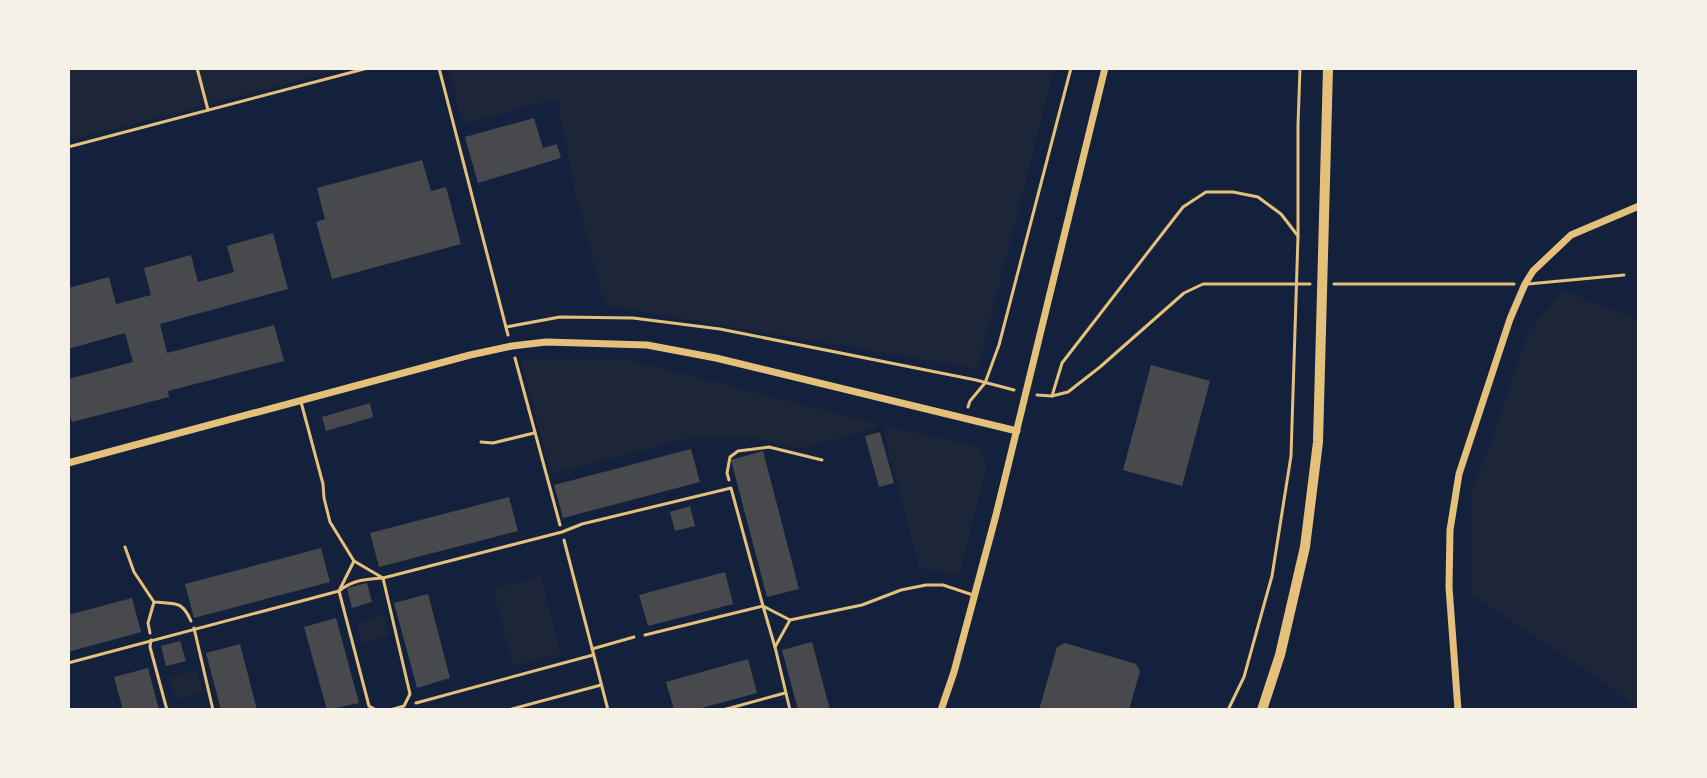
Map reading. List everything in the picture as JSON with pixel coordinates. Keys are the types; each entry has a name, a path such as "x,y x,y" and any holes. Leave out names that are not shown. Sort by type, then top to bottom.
{"main road":[{"path":"1262,710 1280,655 1305,547 1318,442 1328,68"}],"street":[{"path":"941,710 996,515 1105,68"},
{"path":"1458,710 1449,587 1450,530 1459,474 1510,319 1533,271 1571,235 1639,206"},
{"path":"68,463 470,355 546,342 647,345 716,358 1017,431"}],"lane":[{"path":"1525,284 1624,275"},
{"path":"301,402 330,522 354,561 383,578 410,694 404,706 390,710"},
{"path":"68,663 339,591 356,581 383,578 562,532 582,524 731,488 790,710"},
{"path":"354,561 339,591 369,706 376,710"},
{"path":"645,635 763,606 790,620 862,605 901,590 926,585 943,585 973,595"},
{"path":"775,647 790,620"},
{"path":"194,628 213,710"},
{"path":"151,640 150,647 167,710"},
{"path":"723,710 785,693"}],"path":[{"path":"197,68 208,110"},
{"path":"68,147 368,68"},
{"path":"439,68 608,710"},
{"path":"964,418 970,401 985,383 999,345 1071,68"},
{"path":"1228,710 1244,677 1272,576 1291,456 1300,68"},
{"path":"1052,396 1062,363 1183,207 1206,192 1233,192 1258,197 1281,214 1298,236"},
{"path":"506,327 560,317 633,318 720,329 1052,396 1068,392 1184,293 1203,284 1253,284"},
{"path":"1377,284 1525,284"},
{"path":"481,442 493,443 534,433"},
{"path":"731,488 727,473 730,457 738,451 769,447 822,460"},
{"path":"125,547 134,572 154,602 148,623 151,640"},
{"path":"154,602 180,604 194,628"},
{"path":"592,649 645,635"},
{"path":"404,706 593,655"},
{"path":"508,710 601,685"}],"shaded area":[{"path":"68,68 347,68 68,141"},
{"path":"449,68 1054,68 978,369 609,306 602,295 575,191 557,98 462,125"},
{"path":"1563,290 1639,320 1639,709 1471,594 1472,493 1529,331"},
{"path":"521,360 629,360 877,424 878,428 801,448 755,438 689,438 551,474"},
{"path":"882,425 978,447 987,466 959,575 919,568"},
{"path":"541,576 561,654 513,666 493,589"},
{"path":"384,615 389,636 362,644 356,622"},
{"path":"197,671 202,693 175,700 169,678"}],"building":[{"path":"534,118 543,148 557,144 561,158 478,183 465,137"},
{"path":"422,160 431,191 446,187 461,244 332,279 316,222 325,219 317,188"},
{"path":"273,233 288,289 160,324 167,353 274,325 284,361 168,391 169,397 72,422 68,408 68,379 133,362 125,333 68,349 68,288 109,277 116,304 151,295 144,268 191,255 198,282 234,272 227,246"},
{"path":"1151,365 1210,381 1182,486 1123,470"},
{"path":"370,403 373,417 326,431 322,417"},
{"path":"880,432 894,483 879,487 865,436"},
{"path":"691,449 700,482 563,518 554,485"},
{"path":"763,451 799,589 767,597 731,460"},
{"path":"509,497 518,531 379,567 370,533"},
{"path":"690,506 695,526 675,531 670,512"},
{"path":"321,548 330,582 194,618 185,584"},
{"path":"725,572 733,604 648,626 639,595"},
{"path":"367,583 372,602 352,608 347,588"},
{"path":"428,594 450,678 417,688 394,603"},
{"path":"132,598 141,632 68,652 68,615"},
{"path":"336,618 359,703 327,710 304,627"},
{"path":"180,641 186,661 166,666 161,646"},
{"path":"812,642 830,710 798,710 782,650"},
{"path":"1065,643 1136,664 1140,671 1129,710 1039,710 1057,647"},
{"path":"240,644 257,710 221,710 206,653"},
{"path":"748,659 757,693 694,710 674,710 666,682"},
{"path":"148,668 159,710 123,710 114,677"}]}
